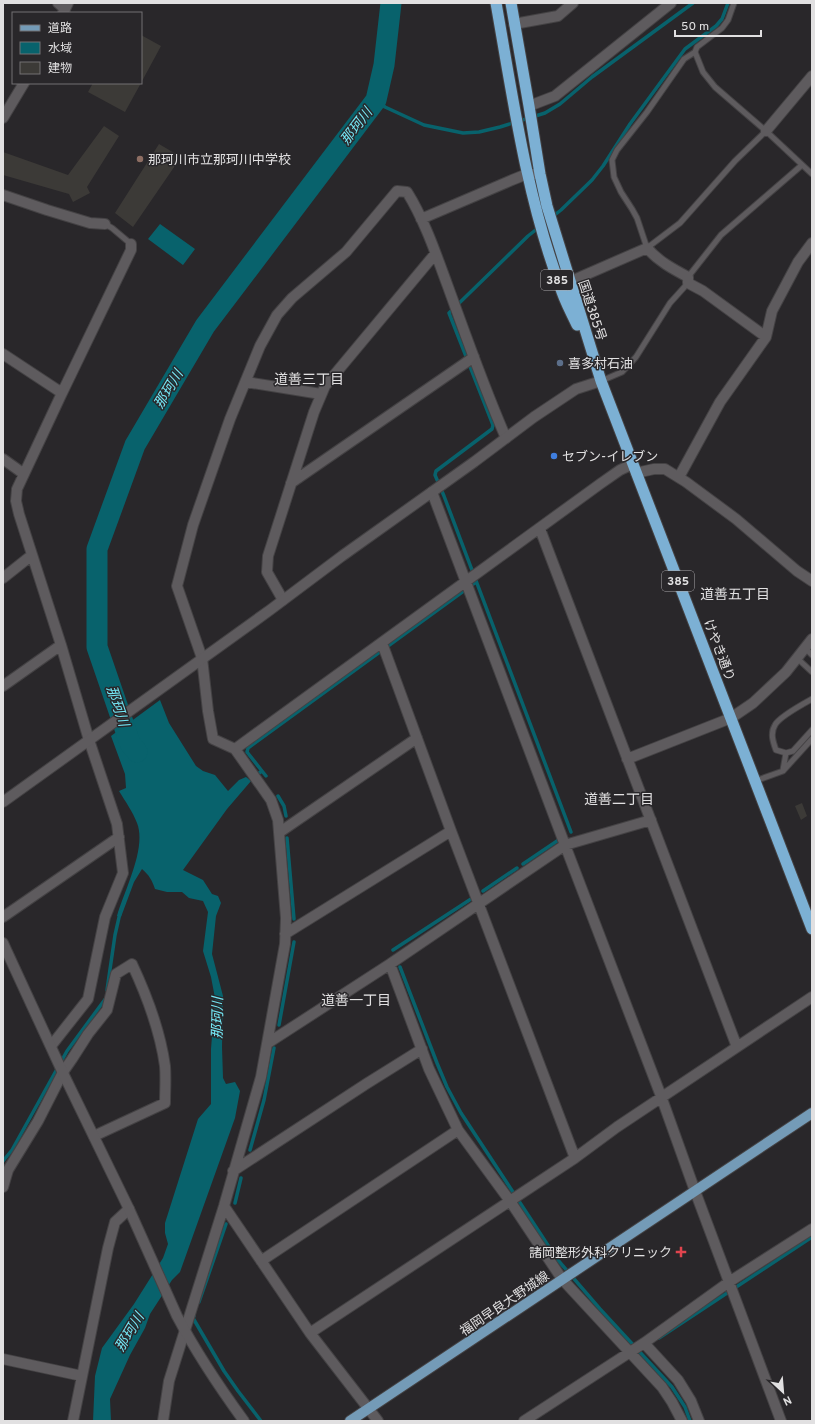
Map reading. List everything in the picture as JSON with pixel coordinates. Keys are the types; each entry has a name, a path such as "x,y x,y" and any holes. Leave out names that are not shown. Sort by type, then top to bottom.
{"highway":[{"name":"国道385号","path":"496,3 527,174 546,243 560,287 601,381"},
{"name":"国道385号","path":"511,3 540,174 547,206 569,282 601,381"},
{"name":"けやき通り","path":"601,381 812,929"}],"main road":[{"name":"福岡早良大野城線","path":"350,1421 812,1113"}],"street":[{"path":"514,24 558,16 573,3"},
{"path":"529,106 556,96 665,5"},
{"path":"766,131 812,76"},
{"path":"3,118 23,84"},
{"path":"422,219 527,174 540,174"},
{"path":"163,1421 169,1381 224,1206 261,1077 285,944 286,918 278,820 271,800 235,748 213,739 199,660 177,586 195,518 225,431 260,346 277,315 292,298 346,252 397,191 407,192 422,219 491,404 506,438"},
{"path":"3,195 90,223 104,224"},
{"path":"679,477 720,402 766,337 772,311 798,262 812,243"},
{"path":"51,1046 88,999 105,917 123,873 117,824 92,738 18,514 16,501 17,490 131,250 131,244"},
{"path":"569,282 647,248 670,268 766,337"},
{"path":"283,600 267,572 268,556 321,394 325,386 436,254"},
{"path":"3,354 62,393"},
{"path":"291,483 474,357"},
{"path":"3,802 534,417 576,389 601,381"},
{"path":"246,382 321,394"},
{"path":"3,459 24,474"},
{"path":"235,748 620,470 635,468 665,469 679,477 736,519 797,571 812,581"},
{"path":"432,492 661,1096 781,1421"},
{"path":"540,529 737,1047"},
{"path":"3,578 32,556"},
{"path":"382,642 451,831 560,1120 576,1158"},
{"path":"3,686 61,645"},
{"path":"628,759 731,718 753,703 786,672 797,658 810,647"},
{"path":"280,832 417,738"},
{"path":"268,1043 390,964 565,845 651,820"},
{"path":"285,934 451,831"},
{"path":"3,917 119,837"},
{"path":"3,943 62,1072 129,1209 177,1316 226,1396 244,1421"},
{"path":"3,1187 8,1170 38,1121 62,1072 88,1034 108,1010 116,974 132,964 146,994 155,1021 165,1067 165,1103 94,1136"},
{"path":"390,964 440,1094 458,1130 510,1201 562,1279 662,1387 680,1418 670,1421"},
{"path":"310,1333 576,1158 616,1127 661,1096 812,997"},
{"path":"233,1171 422,1049"},
{"path":"261,1261 458,1130"},
{"path":"224,1206 310,1333 378,1421"},
{"path":"73,1421 108,1248 115,1222 129,1209"},
{"path":"524,1421 644,1343 729,1282 811,1232"},
{"path":"644,1343 678,1380 699,1421"},
{"path":"3,1359 82,1376"}],"lane":[{"path":"734,3 728,20 722,28 698,47 695,52 684,59 647,112 617,150 612,160 614,177 621,192 637,218 647,248 680,223 735,161 766,131"},
{"path":"695,52 703,72 715,87 766,131 812,174"},
{"path":"601,381 622,372 636,357 670,303 721,235 802,165"},
{"path":"104,224 112,228 131,244"},
{"path":"797,658 812,672"},
{"path":"807,744 786,753 776,750 772,740 773,731 775,724 798,706 812,699"},
{"path":"793,751 812,730"},
{"path":"755,781 783,771 812,739"},
{"path":"783,771 786,753"}],"water":[{"path":"160,224 195,249 183,265 148,239"},
{"path":"160,700 169,723 196,766 203,771 215,775 228,791 239,780 246,777 251,781 227,809 183,870 203,880 212,894 218,896 221,903 216,916 212,954 223,996 223,1078 226,1084 235,1082 240,1091 235,1118 180,1272 172,1280 150,1314 145,1328 130,1355 110,1399 111,1421 93,1421 95,1376 102,1348 134,1304 163,1258 168,1244 165,1233 165,1223 198,1119 211,1104 211,1049 215,998 211,977 203,951 208,912 203,901 189,898 182,892 167,892 155,889 147,873 142,869 134,882 121,917 117,916 137,857 139,833 137,823 119,791 126,788 125,774 111,736"}],"building":[{"path":"142,36 161,46 142,81"},
{"path":"92,84 140,84 125,112 88,92"},
{"path":"104,126 119,136 87,187 90,193 73,202 69,194 3,175 3,152 68,175"},
{"path":"159,144 181,157 133,227 115,213"},
{"path":"802,803 807,816 801,820 795,806"}],"waterway":[{"name":"那珂川","path":"137,752 130,743 97,647 97,549 135,445 205,326 376,100 384,65 391,3"},
{"path":"376,100 385,107 424,125 463,133 479,132 500,127 545,113 560,104 592,77 693,3"},
{"path":"571,832 435,475 436,471 492,429 493,425 449,313 528,236 561,210 592,180 603,166 630,124 685,49 716,26 722,19 728,3"},
{"path":"259,773 262,771 247,752 248,748 476,582"},
{"path":"262,771 266,776"},
{"path":"278,796 284,806 286,816"},
{"path":"287,838 294,919"},
{"path":"523,864 560,839"},
{"path":"483,891 517,868"},
{"path":"393,950 471,899"},
{"path":"107,990 115,935 120,913"},
{"path":"279,1025 294,942"},
{"path":"400,967 447,1087 461,1113 557,1259 600,1309 672,1387 685,1407 690,1421"},
{"path":"3,1161 12,1150 67,1051 106,998"},
{"path":"250,1150 264,1100 274,1048"},
{"path":"235,1203 241,1178"},
{"path":"199,1302 226,1224"},
{"path":"659,1338 812,1237"},
{"path":"194,1316 193,1318 224,1371 261,1421"}],"place":[{"name":"那珂川市立那珂川中学校","path":"140,159"},
{"name":"喜多村石油","path":"560,363"},
{"name":"セブン-イレブン","path":"554,456"},
{"name":"諸岡整形外科クリニック","path":"681,1252"}],"district":[{"name":"道善三丁目","path":"309,379"},
{"name":"道善五丁目","path":"735,594"},
{"name":"道善二丁目","path":"619,799"},
{"name":"道善一丁目","path":"356,1000"}]}
